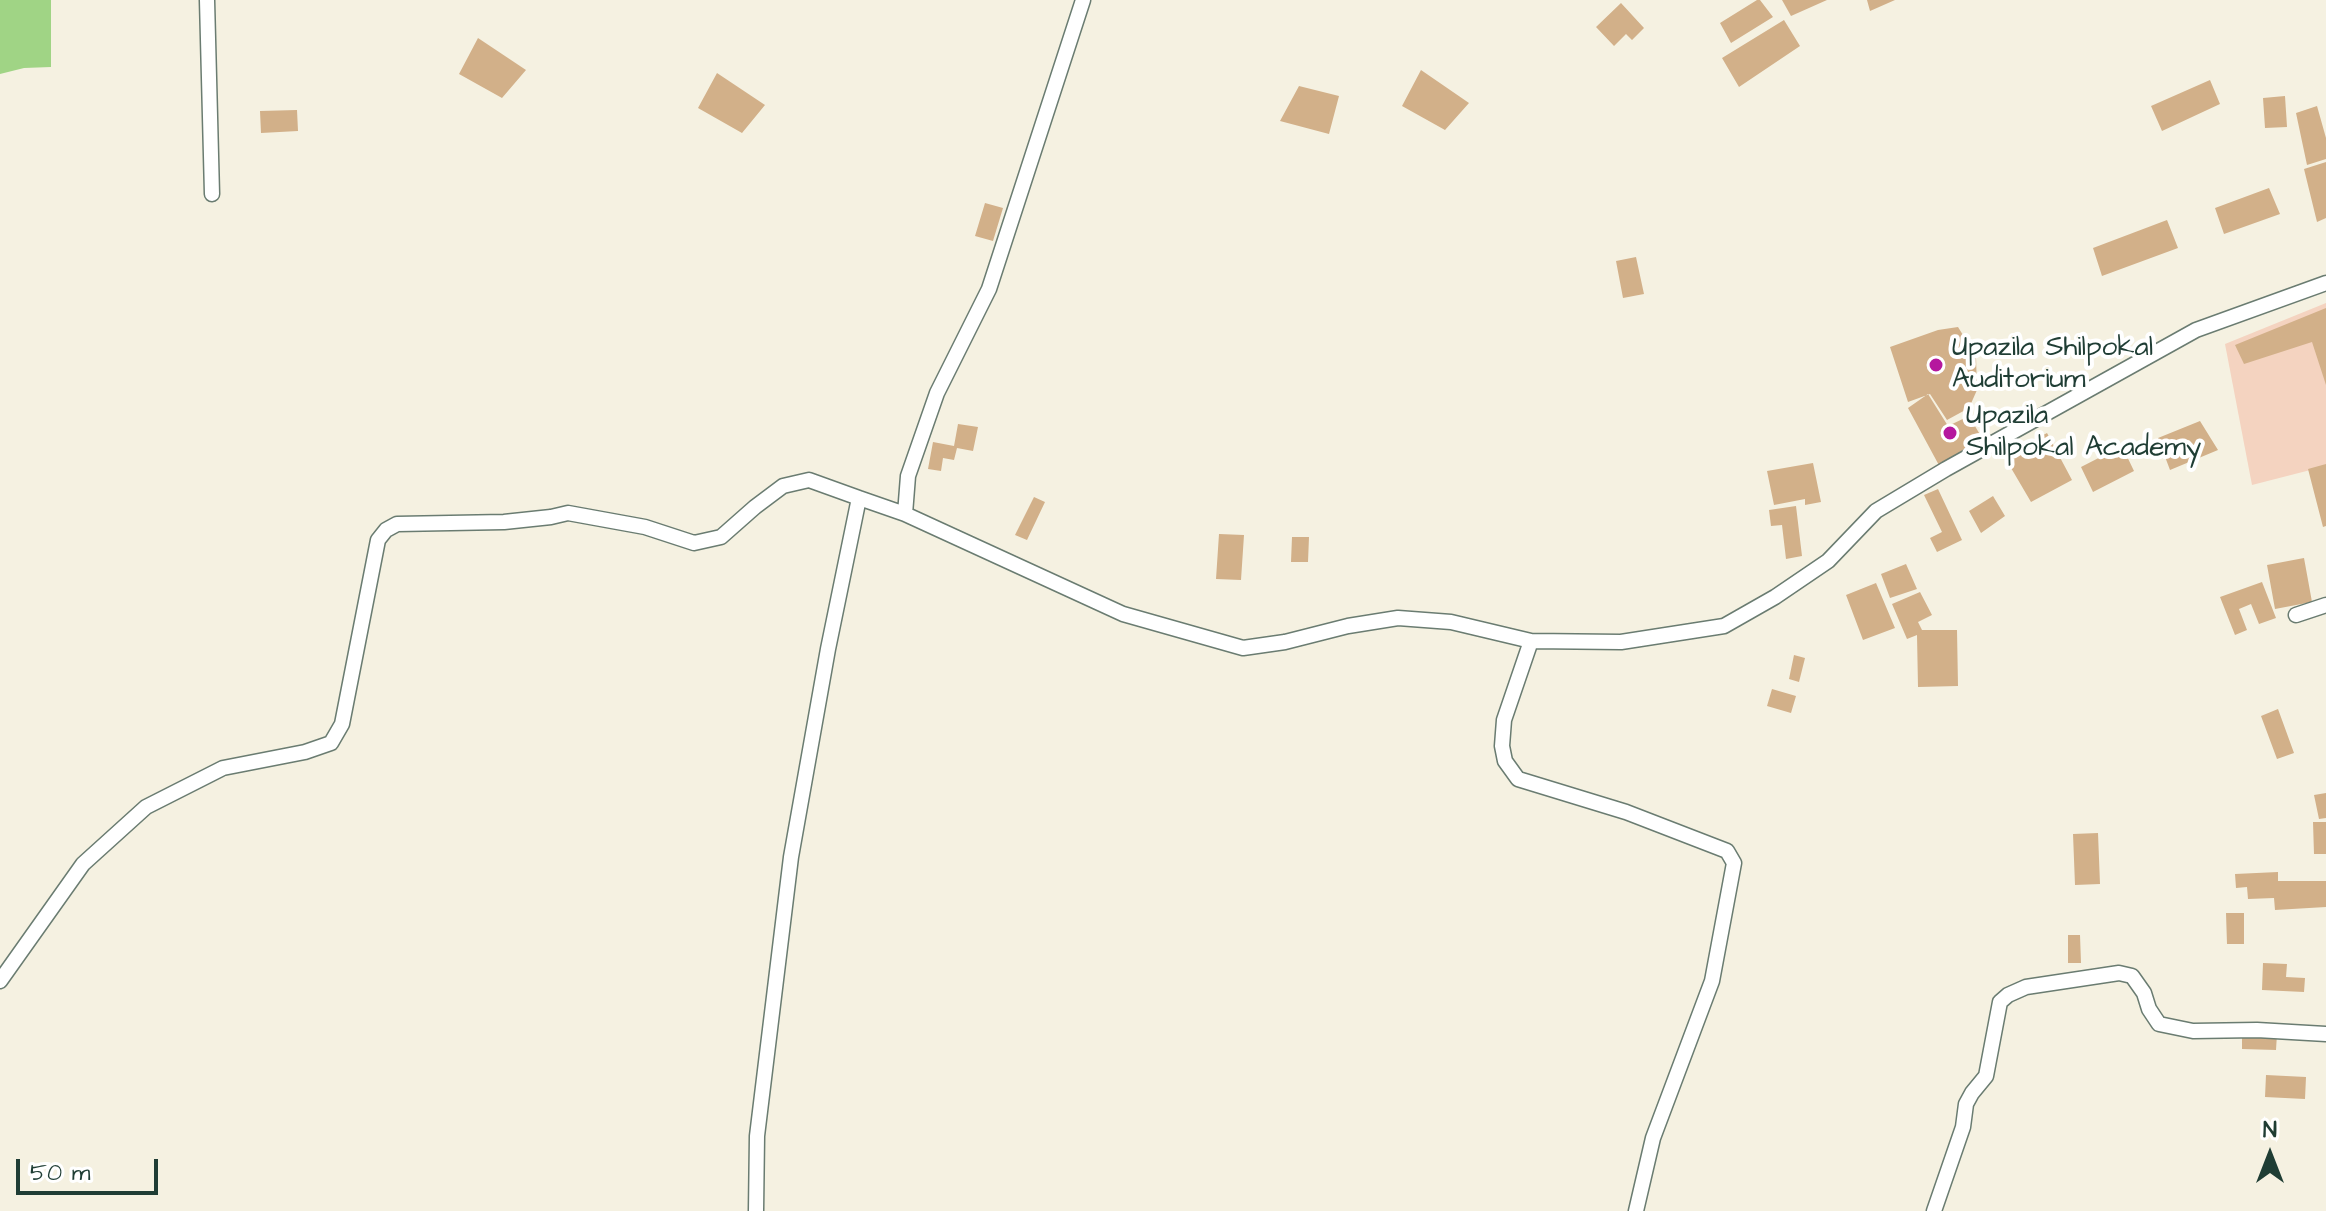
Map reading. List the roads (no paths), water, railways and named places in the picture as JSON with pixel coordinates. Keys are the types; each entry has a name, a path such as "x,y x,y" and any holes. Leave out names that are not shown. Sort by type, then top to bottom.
{"street":[{"path":"207,0 212,194"},
{"path":"905,514 908,476 937,393 989,289 1083,0"},
{"path":"0,981 83,864 146,807 223,768 305,752 331,743 342,724 378,540 386,530 397,524 504,522 568,513 645,527 694,543 721,537 783,486 809,480 905,514 1123,614 1243,648 1398,618 1451,622 1531,641 1621,642 1724,626 1775,597 1828,561 1876,511 1946,469 2196,330 2326,283"},
{"path":"756,1211 757,1136 791,857 859,498"},
{"path":"2296,615 2326,605"},
{"path":"1531,641 1504,720 1502,746 1505,761 1518,779 1626,812 1727,851 1734,863 1712,981 1653,1138 1636,1211"},
{"path":"1934,1211 1963,1127 1966,1104 1986,1076 2000,1002 2008,995 2026,987 2119,973 2132,976 2159,1024 2193,1031 2257,1030 2326,1034"}],"place":[{"name":"Upazila Shilpokal Auditorium","path":"1936,365"},
{"name":"Upazila Shilpokal Academy","path":"1950,433"}]}
